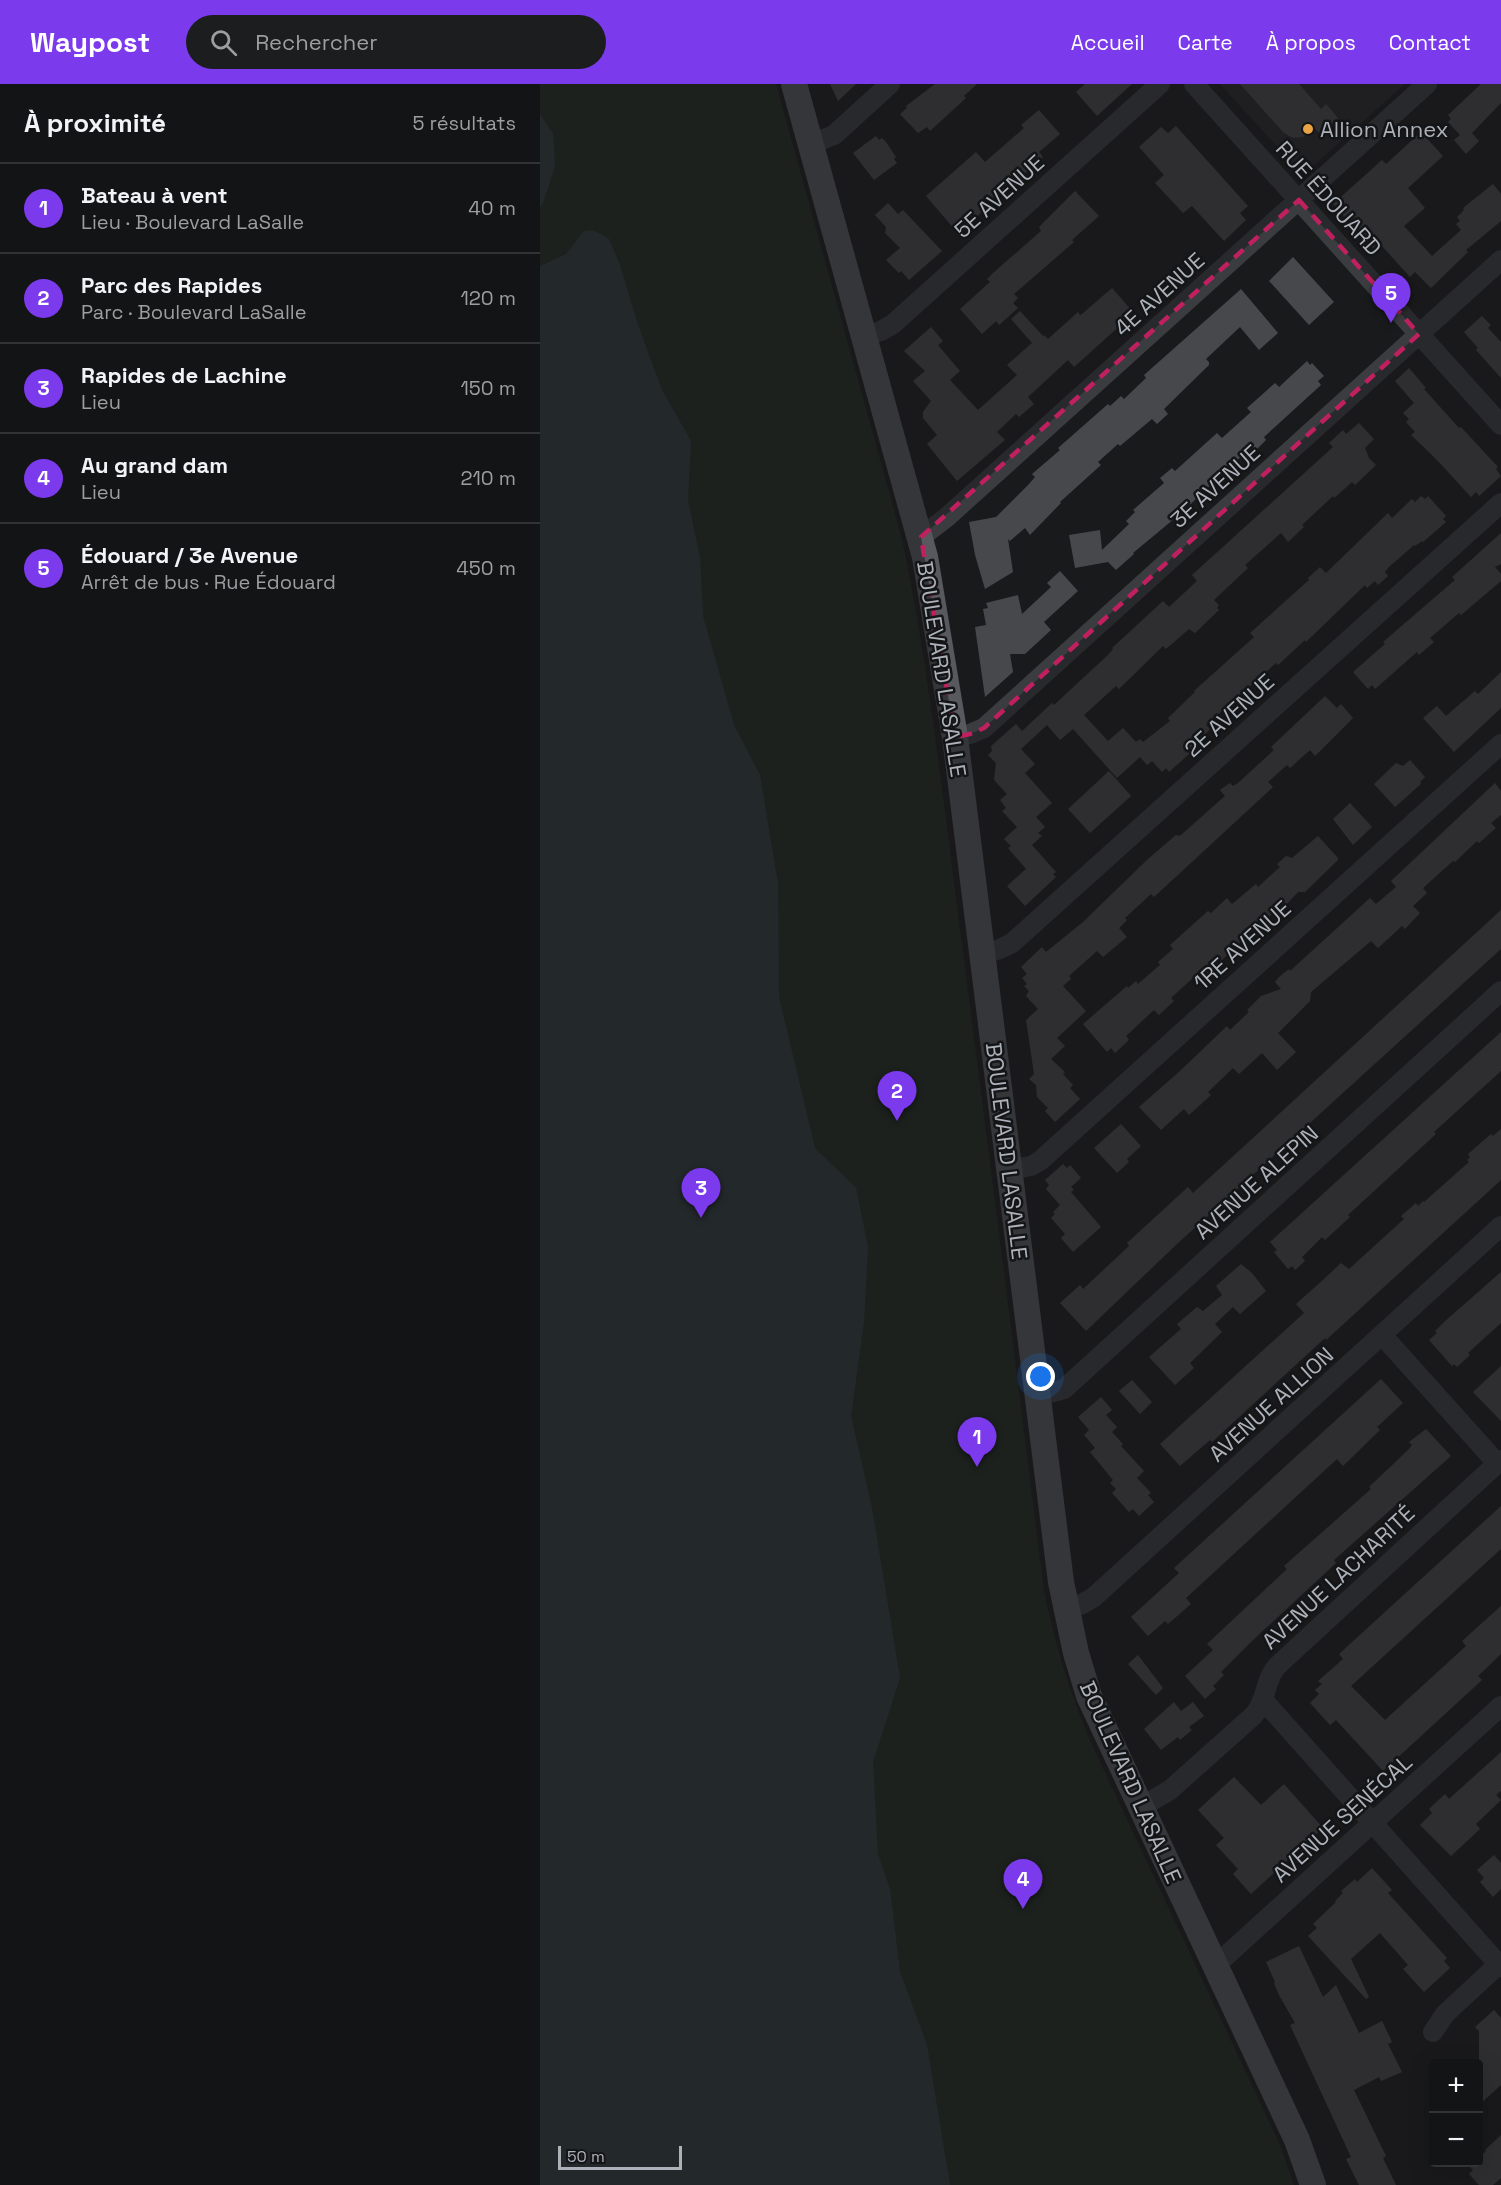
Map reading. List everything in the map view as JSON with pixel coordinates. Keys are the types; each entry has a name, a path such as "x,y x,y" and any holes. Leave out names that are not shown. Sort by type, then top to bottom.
{"main road":[{"name":"BOULEVARD LASALLE","path":"794,84 921,537 955,737 1061,1582 1076,1653 1089,1696 1298,2140 1313,2185"}],"street":[{"path":"811,144 834,135 890,84"},
{"name":"5E AVENUE","path":"865,336 893,324 1160,84"},
{"name":"RUE ÉDOUARD","path":"1194,84 1501,424"},
{"name":"4E AVENUE","path":"921,537 947,517 1427,84"},
{"name":"3E AVENUE","path":"955,737 984,728 1501,260"},
{"name":"2E AVENUE","path":"982,954 1000,950 1012,943 1501,503"},
{"name":"1RE AVENUE","path":"1009,1170 1031,1166 1040,1161 1501,744"},
{"name":"AVENUE ALEPIN","path":"1038,1396 1064,1389 1501,991"},
{"name":"AVENUE ALLION","path":"1067,1608 1082,1604 1094,1597 1501,1226"},
{"path":"1382,1335 1499,1462"},
{"name":"AVENUE LACHARITÉ","path":"1141,1807 1170,1791 1247,1722 1264,1701 1270,1677 1277,1666 1499,1462"},
{"path":"1264,1701 1500,1964 1445,2014 1432,2032"},
{"name":"AVENUE SENÉCAL","path":"1216,1965 1501,1706"}],"highlighted area":[{"path":"1299,200 1419,334 984,728 970,734 955,737 921,537"}],"shaded area":[{"path":"540,84 776,84 902,539 912,589 929,691 1044,1591 1053,1630 1070,1687 1091,1743 1280,2145 1294,2185 540,2185"},
{"name":"Allion Annex","path":"1220,84 1405,84 1303,175"},
{"path":"540,114 553,134 555,167 540,207"},
{"path":"593,230 609,239 662,390 691,441 688,500 700,558 703,616 734,725 760,775 778,884 779,997 815,1148 856,1188 868,1247 864,1322 851,1416 872,1508 900,1678 873,1762 878,1854 890,1889 900,1972 927,2045 950,2185 540,2185 540,266 566,254 584,231"}],"building":[{"path":"830,84 856,84 838,101"},
{"path":"935,84 977,84 964,96 966,98 930,131 927,127 918,133 900,114 907,108 906,106"},
{"path":"1085,84 1132,84 1097,116 1076,92"},
{"path":"1240,84 1299,84 1321,109 1326,104 1338,118 1320,134 1316,129 1303,137 1293,138 1284,133"},
{"path":"1481,84 1501,84 1501,103 1472,133 1479,141 1466,154 1454,140 1460,135 1448,122 1451,119 1448,115"},
{"path":"1039,110 1060,134 1039,152 1043,157 965,227 963,225 956,231 926,196 976,152 985,162 1024,128 1021,125"},
{"path":"1176,126 1248,206 1240,213 1246,220 1224,241 1192,206 1183,213 1155,183 1164,175 1139,147 1161,127 1168,133"},
{"path":"1421,132 1443,156 1408,188 1425,208 1404,226 1432,256 1461,230 1456,224 1460,221 1457,217 1464,210 1463,208 1493,184 1501,194 1501,221 1466,250 1468,252 1431,288 1415,272 1410,277 1382,246 1376,252 1333,204 1382,160 1386,164"},
{"path":"876,136 879,140 882,138 886,142 896,157 894,159 897,163 874,180 853,153"},
{"path":"1075,191 1099,216 1072,240 1074,242 1014,294 1018,298 1013,303 1018,308 999,325 996,321 982,334 960,309 990,282 987,279 993,273 1041,231 1039,227"},
{"path":"888,203 898,214 903,210 942,251 909,280 886,260 900,248 885,233 886,227 875,215"},
{"path":"1293,257 1334,302 1309,325 1269,281"},
{"path":"1112,288 1134,313 1074,367 1068,360 1028,397 1034,404 1019,417 1016,414 997,432 1005,440 957,481 927,444 937,435 923,418 923,412 931,401 913,381 925,371 904,351 931,327 943,341 938,345 960,371 950,380 978,410 1017,375 1007,365 1032,343 1011,319 1020,311 1048,339 1078,312 1082,314"},
{"path":"1241,289 1278,333 1259,350 1240,327 1206,359 1209,365 1164,409 1168,414 1157,424 1152,419 1120,446 1118,444 1098,462 1101,465 1060,502 1030,535 1025,528 1010,541 1008,539 1013,572 985,589 975,555 969,522 996,517 1035,477 1032,474 1060,450 1058,448 1108,404 1110,406 1121,396 1124,399 1146,378 1144,375"},
{"path":"1482,316 1491,325 1488,328 1501,342 1501,378 1476,350 1478,348 1464,332"},
{"path":"1307,361 1310,365 1312,363 1324,376 1318,381 1321,385 1264,437 1266,440 1251,455 1247,451 1116,570 1108,562 1075,568 1069,535 1100,530 1102,550 1129,524 1126,521 1135,512 1133,510 1164,483 1160,478 1172,468 1175,471 1217,433 1222,438 1251,412 1247,408 1275,383 1279,387"},
{"path":"1409,368 1426,388 1424,389 1459,428 1461,427 1498,467 1496,469 1501,476 1479,496 1476,492 1471,497 1411,435 1415,432 1406,422 1409,419 1403,413 1414,403 1395,381"},
{"path":"1359,423 1374,439 1365,448 1369,458 1376,465 1355,485 1352,482 1334,498 1333,496 1302,525 1304,527 1288,542 1281,533 1245,565 1248,568 1214,600 1219,605 1217,608 1219,610 1195,633 1189,629 1166,649 1163,646 1119,689 1116,686 1084,715 1108,741 1123,728 1136,742 1140,739 1143,742 1170,721 1168,718 1194,691 1254,637 1250,633 1309,580 1308,578 1320,567 1326,573 1388,513 1392,518 1412,499 1415,502 1421,496 1425,499 1428,496 1446,516 1443,519 1446,522 1389,567 1385,572 1388,576 1378,585 1375,581 1367,588 1365,585 1306,642 1305,640 1278,665 1276,663 1206,725 1210,729 1205,735 1208,737 1169,772 1166,768 1162,772 1152,761 1147,765 1140,757 1117,778 1073,729 1060,740 1047,725 1021,749 1035,764 1025,773 1052,803 1036,817 1045,827 1038,833 1042,836 1032,845 1056,872 1053,874 1056,877 1025,906 1007,886 1026,869 1008,848 1011,846 1004,839 1017,827 1002,811 1006,808 1000,800 1007,794 994,780 996,763 988,755 992,751 991,746 1016,724 1022,731 1052,703 1054,705 1163,601 1169,607 1197,581 1192,575 1333,447 1329,443 1343,430 1346,434"},
{"path":"1501,533 1501,564 1495,567 1501,574 1501,581 1430,638 1434,642 1419,655 1417,652 1375,689 1372,685 1368,689 1353,672 1385,644 1383,642 1455,580 1452,577"},
{"path":"1060,571 1078,591 1044,622 1051,630 1025,654 1010,654 1013,672 985,697 975,627 986,625 983,609 988,608 986,603 1018,595 1022,614 1051,587 1047,583"},
{"path":"1501,672 1501,708 1454,752 1423,718 1437,706 1446,716 1475,691 1478,694"},
{"path":"1325,696 1337,708 1341,704 1353,718 1315,756 1310,750 1290,768 1287,765 1268,782 1273,787 1154,897 1151,894 1125,918 1127,920 1119,928 1127,937 1103,957 1097,951 1069,976 1071,979 1063,986 1086,1011 1057,1038 1065,1046 1051,1059 1065,1072 1063,1074 1073,1085 1070,1088 1080,1099 1055,1122 1045,1111 1048,1108 1037,1097 1036,1085 1029,1079 1034,1074 1026,1020 1038,1009 1026,996 1029,991 1024,986 1027,984 1022,978 1027,974 1021,967 1042,947 1046,952 1083,922 1148,859 1176,835 1181,835 1225,796 1220,790 1230,783 1233,786 1238,783 1274,750 1271,747"},
{"path":"1410,760 1425,777 1420,782 1421,784 1395,807 1374,784 1396,763 1403,766"},
{"path":"1109,771 1131,796 1090,833 1068,809"},
{"path":"1495,783 1501,791 1501,815 1491,823 1496,828 1479,843 1477,841 1423,888 1427,893 1413,906 1420,913 1405,929 1402,926 1378,948 1371,941 1311,992 1310,1001 1278,1033 1296,1052 1277,1070 1262,1053 1239,1074 1233,1068 1208,1092 1211,1095 1189,1115 1184,1109 1161,1130 1139,1107 1227,1026 1230,1030 1249,1012 1247,1010 1261,996 1281,989 1275,982 1279,977 1289,969 1290,971 1370,898 1376,904 1396,887 1391,881"},
{"path":"1350,803 1372,827 1353,845 1333,819"},
{"path":"1318,836 1338,860 1305,892 1298,892 1285,906 1283,904 1200,980 1196,975 1171,998 1174,1001 1159,1015 1154,1010 1126,1036 1129,1040 1115,1053 1111,1048 1107,1052 1083,1024 1127,986 1128,988 1136,981 1138,984 1160,965 1158,962 1173,949 1170,945 1208,911 1211,913 1227,898 1232,904 1256,884 1258,887 1280,867 1277,864 1286,856 1292,858"},
{"path":"1501,910 1501,949 1177,1244 1086,1331 1060,1303 1080,1285 1083,1289 1129,1246 1127,1243 1188,1187 1193,1193"},
{"path":"1501,1032 1501,1071 1348,1215 1350,1217 1325,1240 1322,1237 1302,1257 1305,1261 1295,1270 1292,1266 1288,1269 1274,1252 1277,1250 1270,1242"},
{"path":"1121,1124 1141,1146 1127,1159 1129,1162 1117,1173 1094,1148"},
{"path":"1501,1129 1501,1180 1212,1442 1210,1440 1180,1466 1160,1444 1304,1313 1296,1304 1341,1263 1349,1269 1404,1219 1401,1216 1416,1203 1418,1206 1424,1202 1469,1162 1468,1154 1491,1134 1493,1136"},
{"path":"1063,1164 1067,1168 1070,1165 1081,1178 1071,1187 1074,1190 1071,1192 1101,1227 1073,1252 1061,1238 1065,1234 1051,1218 1060,1205 1046,1189 1049,1185 1045,1180"},
{"path":"1241,1264 1252,1273 1266,1291 1240,1314 1233,1307 1215,1324 1222,1332 1190,1363 1194,1368 1175,1385 1149,1357 1181,1329 1177,1324 1197,1307 1203,1311 1222,1295 1216,1286"},
{"path":"1501,1272 1501,1323 1468,1353 1470,1355 1457,1367 1454,1364 1452,1366 1429,1340 1444,1322"},
{"path":"1501,1366 1501,1421 1473,1392"},
{"path":"1381,1379 1403,1403 1377,1427 1380,1430 1343,1466 1337,1459 1186,1598 1191,1604 1168,1624 1165,1621 1148,1636 1131,1617 1179,1573 1174,1568"},
{"path":"1132,1380 1152,1402 1140,1414 1119,1391"},
{"path":"1101,1397 1112,1410 1106,1415 1117,1427 1112,1432 1123,1444 1121,1446 1144,1471 1137,1478 1151,1493 1148,1495 1154,1502 1139,1516 1133,1509 1129,1512 1112,1493 1116,1489 1110,1483 1113,1480 1090,1452 1095,1448 1084,1435 1089,1430 1078,1417"},
{"path":"1426,1429 1451,1456 1334,1560 1336,1563 1253,1640 1221,1672 1224,1675 1213,1686 1216,1689 1205,1699 1185,1676 1213,1650 1207,1644 1287,1569 1284,1566 1371,1489 1369,1487 1409,1449 1412,1445 1409,1442"},
{"path":"1501,1506 1501,1549 1351,1686 1385,1720 1466,1646 1462,1641 1501,1606 1501,1654 1478,1676 1482,1680 1383,1771 1336,1720 1330,1725 1310,1703 1319,1694 1315,1690 1322,1684 1318,1681 1343,1659 1339,1654"},
{"path":"1138,1655 1163,1688 1156,1695 1128,1664"},
{"path":"1174,1702 1181,1711 1193,1702 1204,1716 1189,1727 1192,1730 1180,1740 1178,1737 1161,1750 1144,1729"},
{"path":"1501,1752 1501,1791 1496,1795 1501,1800 1476,1824 1480,1829 1451,1856 1420,1825 1432,1813 1429,1809 1445,1794 1449,1799"},
{"path":"1234,1777 1261,1805 1284,1784 1323,1828 1251,1894 1233,1874 1238,1869 1216,1845 1224,1838 1198,1810"},
{"path":"1494,1855 1501,1863 1501,1889 1493,1897 1480,1882 1484,1878 1477,1870"},
{"path":"1372,1868 1392,1890 1388,1893 1447,1958 1444,1961 1450,1968 1424,1992 1403,1969 1408,1965 1380,1933 1351,1959 1369,1997 1366,1999 1308,1936 1317,1928 1313,1924 1336,1902 1343,1893 1341,1891 1355,1879 1357,1882"},
{"path":"1299,1946 1323,1997 1336,1985 1359,2033 1382,2021 1392,2042 1388,2044 1402,2072 1381,2081 1379,2077 1354,2090 1386,2156 1383,2158 1396,2185 1359,2185 1346,2159 1351,2157 1290,2025 1295,2023 1279,1995 1266,1962"},
{"path":"1494,2010 1501,2018 1501,2085 1483,2101 1483,2059 1479,2059 1479,2031 1475,2027"},
{"path":"1501,2135 1501,2178 1493,2185 1479,2185 1469,2174 1473,2170 1470,2167 1483,2167 1485,2150"}],"place":[{"name":"Allion Annex","path":"1308,129"},
{"name":"Édouard / 3e Avenue","path":"1391,323"},
{"name":"Parc des Rapides","path":"897,1121"},
{"name":"Rapides de Lachine","path":"701,1218"},
{"name":"Bateau à vent","path":"977,1467"},
{"name":"Au grand dam","path":"1023,1909"}]}
